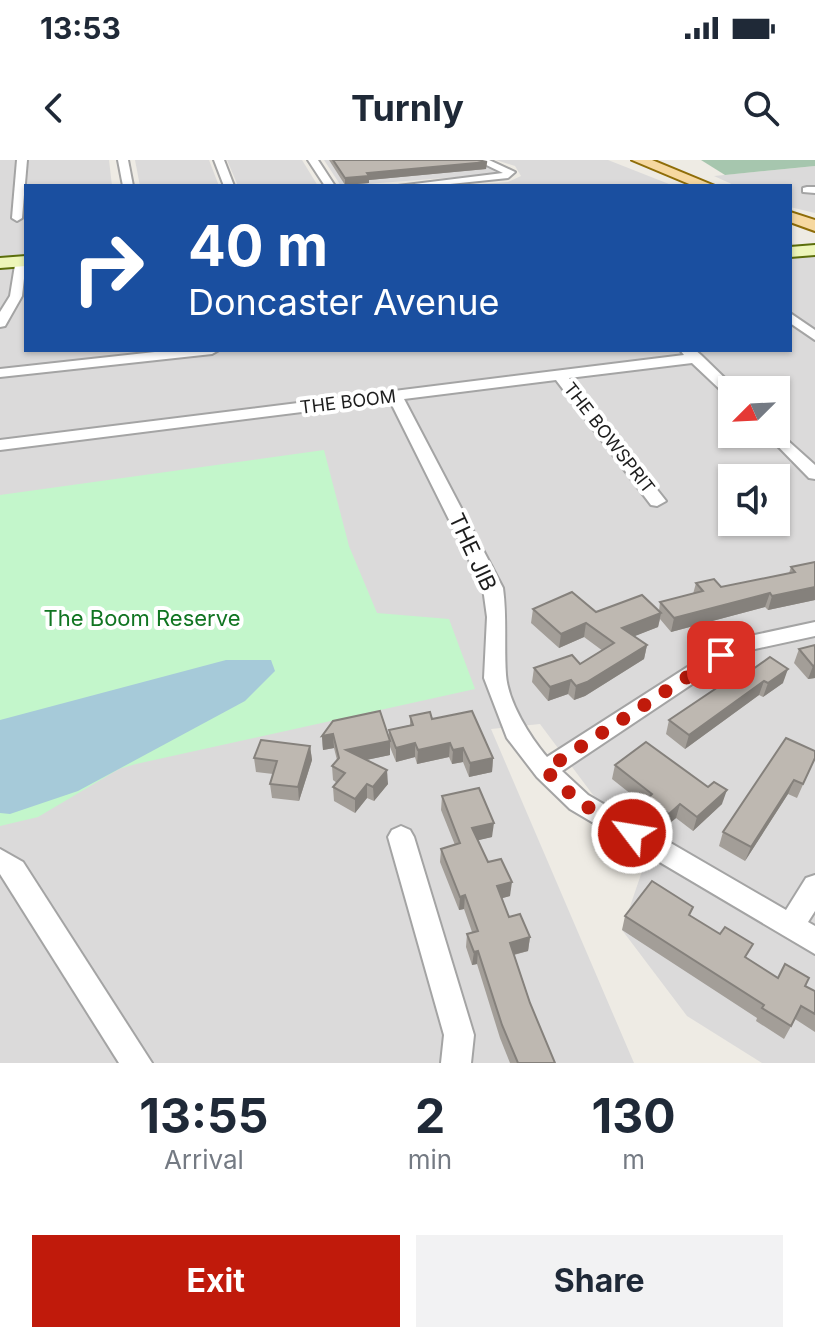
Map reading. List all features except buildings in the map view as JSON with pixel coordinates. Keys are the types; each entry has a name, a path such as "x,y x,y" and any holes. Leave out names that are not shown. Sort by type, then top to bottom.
{"main road":[{"path":"627,160 690,184"},
{"path":"639,160 703,184"},
{"path":"792,221 815,229"}],"street":[{"path":"0,220 22,218 22,160"},
{"path":"123,160 128,184"},
{"path":"219,160 228,184"},
{"path":"313,160 329,184"},
{"path":"425,184 501,177 510,172 481,160"},
{"path":"792,252 815,250"},
{"path":"0,263 23,261 16,296 2,319"},
{"path":"2,319 24,314"},
{"path":"792,319 815,336"},
{"path":"0,373 194,352"},
{"path":"691,354 718,380"},
{"name":"THE BOOM","path":"0,445 560,376 691,354"},
{"name":"THE BOWSPRIT","path":"560,376 657,501"},
{"name":"THE JIB","path":"395,396 493,588 497,617 495,678 518,738 545,770 579,802 803,934"},
{"path":"788,448 815,474"},
{"path":"545,770 721,655 750,643 815,629"},
{"path":"401,837 459,1035 456,1063"},
{"path":"0,860 14,870 137,1063"},
{"path":"803,934 815,886"}],"shaded area":[{"path":"0,160 109,160 112,184 24,184 24,352 792,352 792,243 815,257 815,1063 762,1063 687,1016 622,930 653,839 602,807 540,724 491,729 634,1063 0,1063"},
{"path":"135,160 209,160 218,184 140,184"},
{"path":"227,160 302,160 317,184 237,184"},
{"path":"324,160 462,160 496,169 496,174 340,184"},
{"path":"496,160 608,160 669,184 482,184 508,182 521,176 515,166"},
{"path":"815,166 815,213 792,207 792,184 732,184 714,176"}],"green space":[{"path":"701,160 815,160 815,166 725,175"},
{"name":"The Boom Reserve","path":"324,450 349,546 377,613 449,619 475,689 136,764 119,769 38,817 0,826 0,495"}],"water":[{"path":"226,660 271,660 275,671 245,701 78,791 10,814 0,813 0,720"}],"route":[{"path":"632,833 579,802 545,770 721,655"}]}
